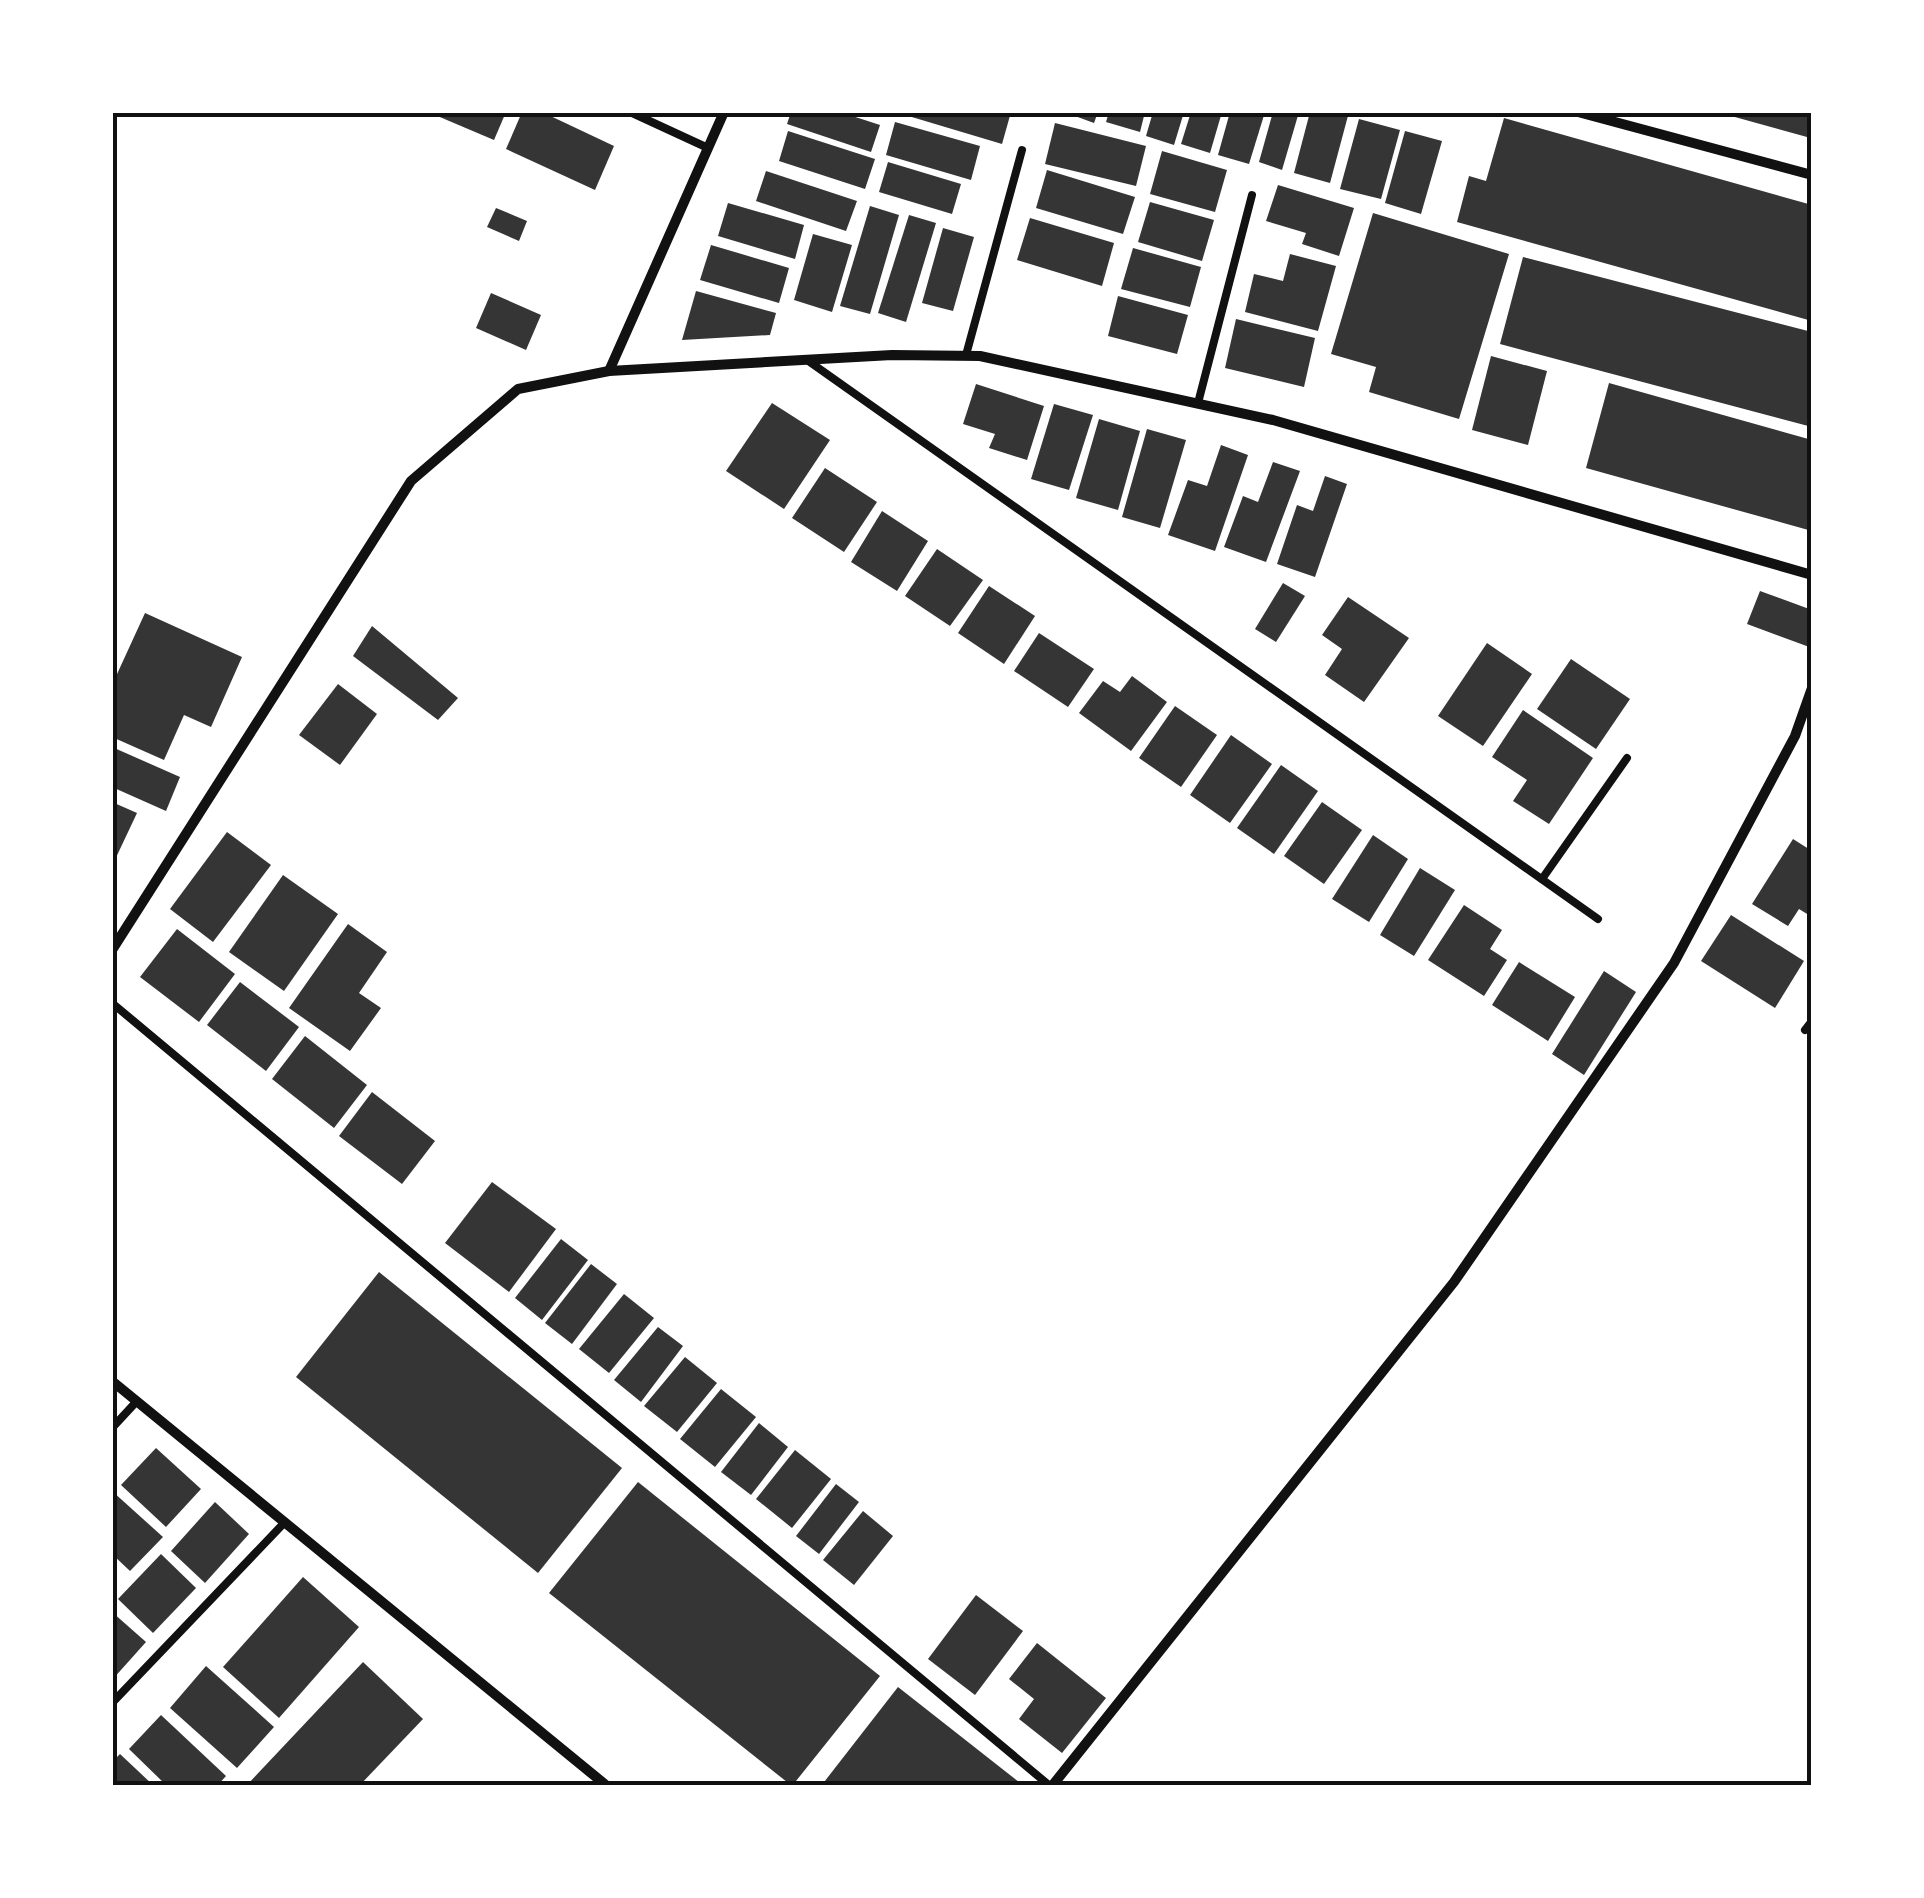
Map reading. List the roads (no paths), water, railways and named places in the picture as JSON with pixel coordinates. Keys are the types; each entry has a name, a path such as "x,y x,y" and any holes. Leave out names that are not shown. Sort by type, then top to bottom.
{"street":[{"path":"609,371 724,112"},
{"path":"1578,112 1812,175"},
{"path":"112,950 411,481 518,389 609,371 966,356 1273,420 1812,574"},
{"path":"1051,1786 1454,1282 1674,963 1795,736 1812,688"},
{"path":"112,1381 607,1786"}],"lane":[{"path":"630,112 708,148"},
{"path":"966,356 1022,150"},
{"path":"1198,403 1252,195"},
{"path":"807,360 1598,920"},
{"path":"1542,879 1626,758"},
{"path":"112,1004 1051,1786"},
{"path":"1805,1030 1812,1021"},
{"path":"112,1428 137,1401"},
{"path":"112,1703 285,1522"}]}
